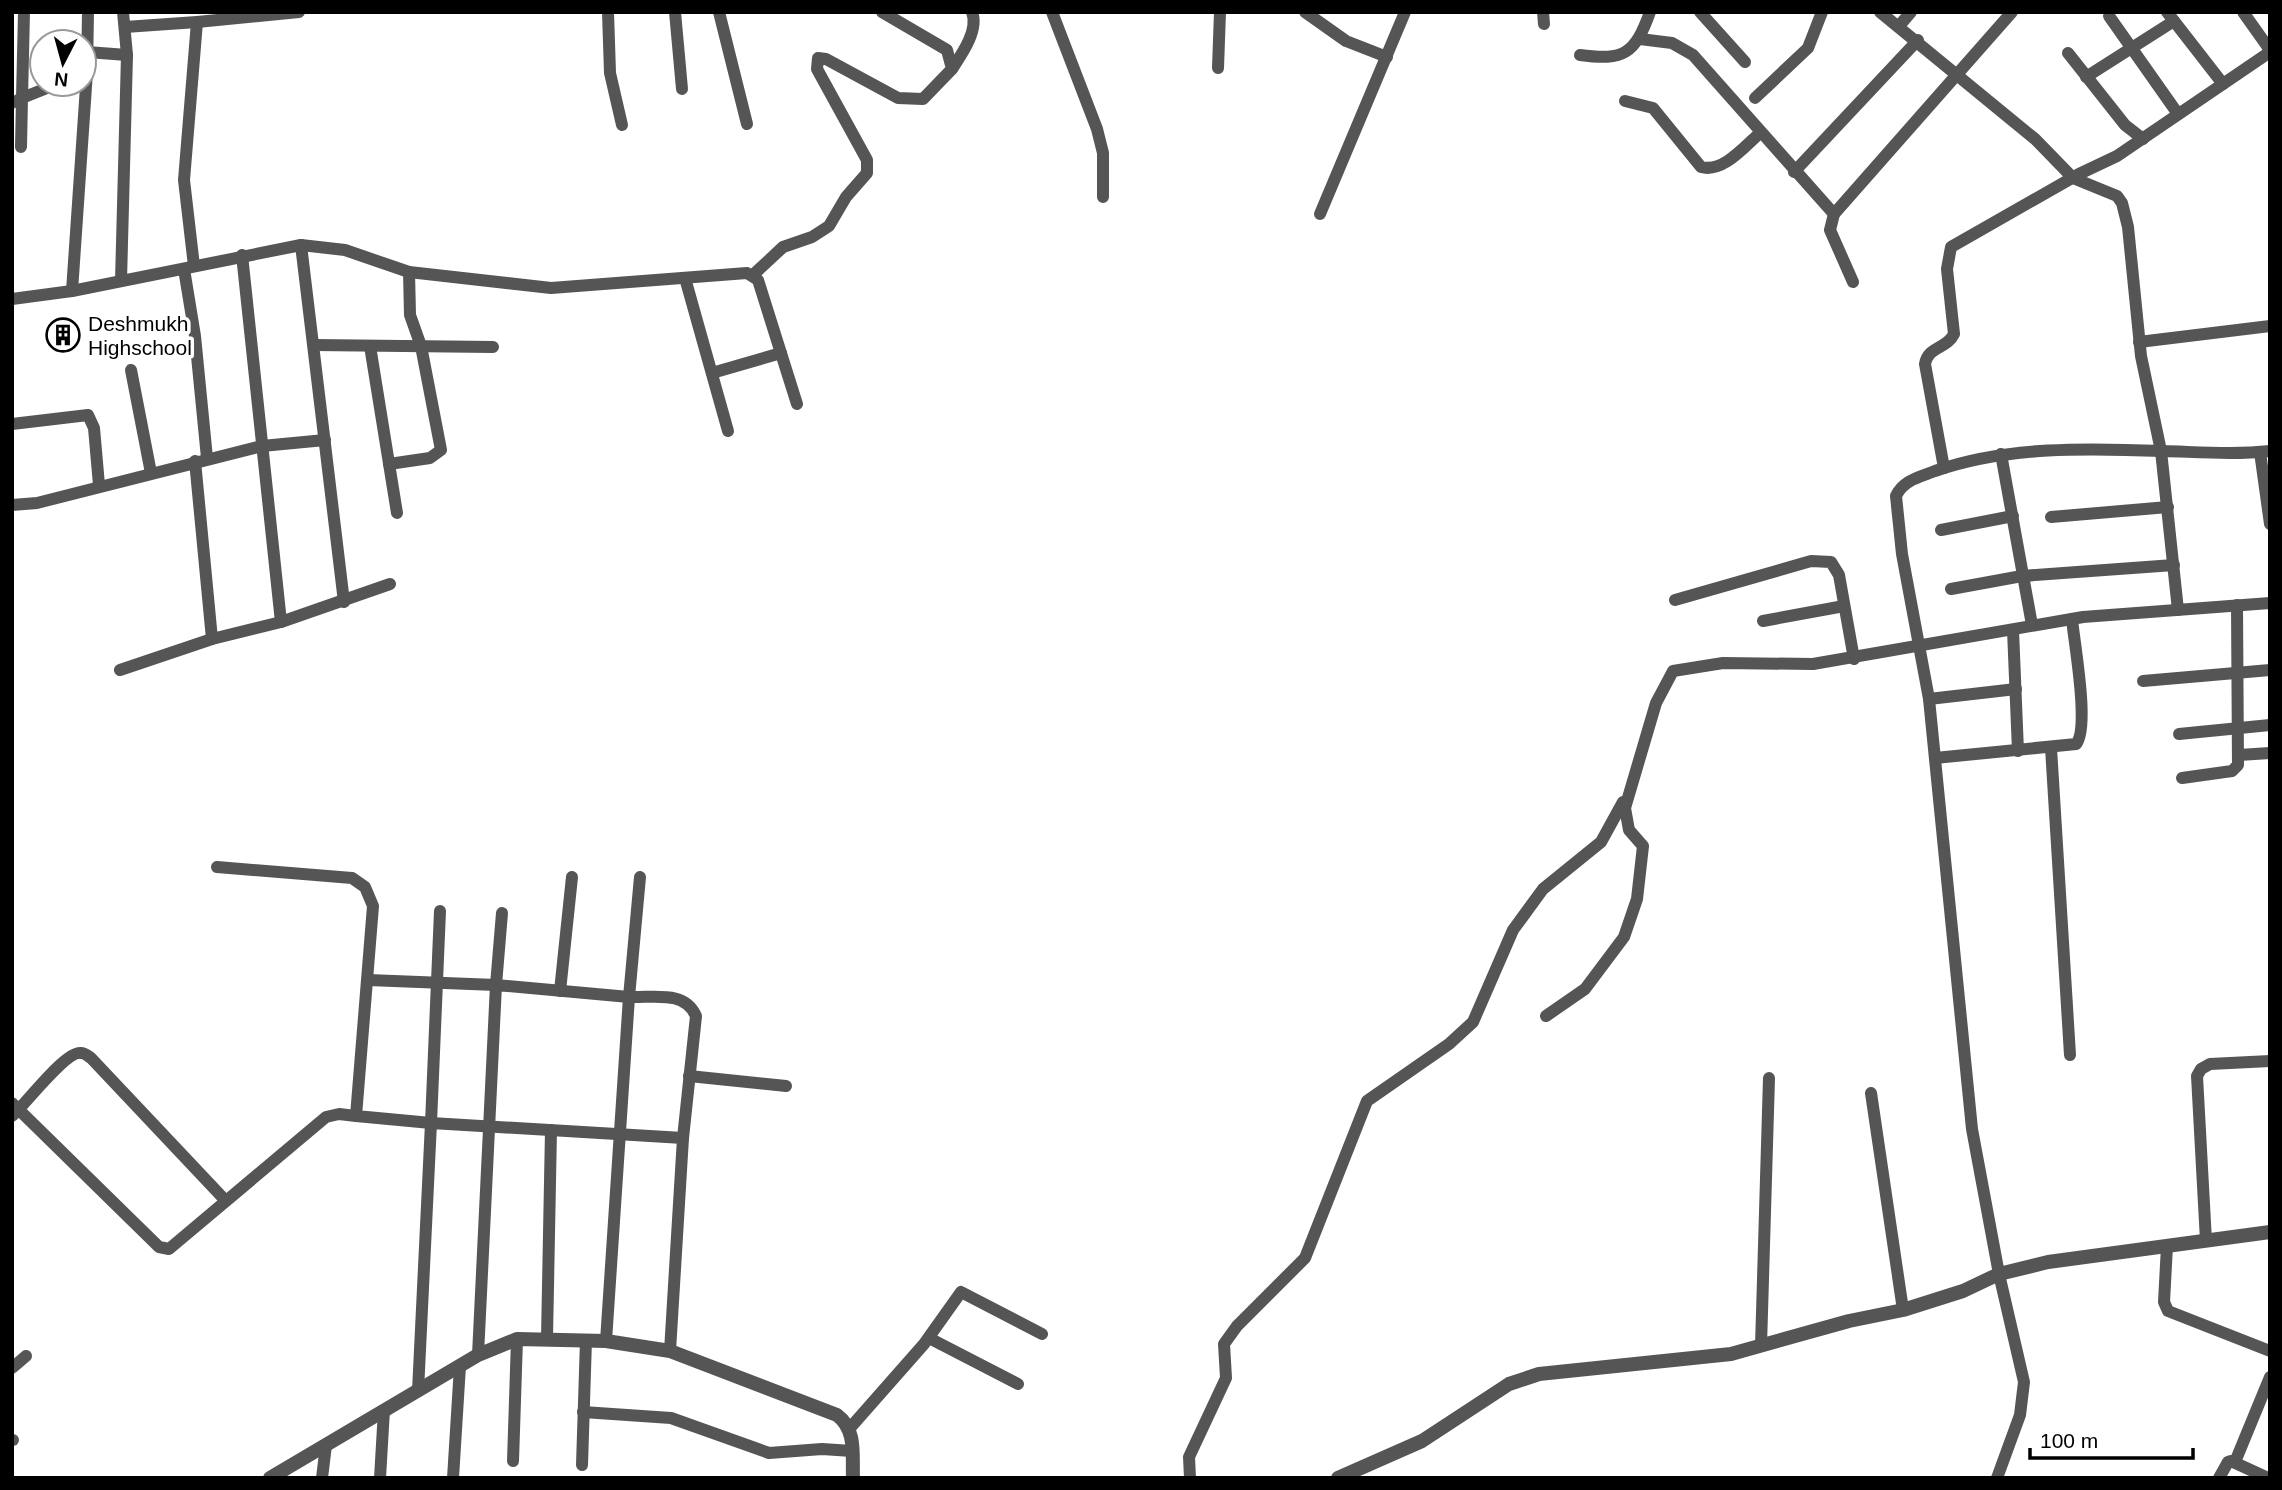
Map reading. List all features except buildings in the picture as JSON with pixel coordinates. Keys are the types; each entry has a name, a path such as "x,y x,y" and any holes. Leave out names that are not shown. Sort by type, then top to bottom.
{"street":[{"path":"21,147 17,101 24,12"},
{"path":"121,281 127,55 123,12"},
{"path":"125,27 297,12"},
{"path":"608,12 610,74 622,125"},
{"path":"675,12 682,89"},
{"path":"719,12 747,124"},
{"path":"882,12 947,50 952,69"},
{"path":"753,275 783,247 812,237 829,226 846,197 867,173 867,160 817,69 818,58 907,100 923,99 952,69 965,49 974,19 972,12"},
{"path":"1052,12 1097,129 1103,153 1103,197"},
{"path":"1218,68 1220,12"},
{"path":"1305,12 1346,41 1387,57"},
{"path":"1320,214 1405,12"},
{"path":"1580,55 1615,57 1626,53 1640,39 1650,12"},
{"path":"1700,12 1745,62"},
{"path":"1755,98 1808,48 1822,12"},
{"path":"1880,12 1918,40 1957,76 2035,139 2073,178 2117,196 2122,203 2128,227 2139,342 2161,451 2178,610"},
{"path":"1899,26 1911,12"},
{"path":"1853,282 1830,230 1834,214 2012,12"},
{"path":"1944,468 1925,364 1930,352 1946,344 1954,334 1947,270 1951,247 2117,156 2270,51 2243,12"},
{"path":"2109,16 2178,114"},
{"path":"2086,77 2171,17 2223,84"},
{"path":"197,22 184,180 212,639"},
{"path":"1640,39 1672,43 1693,55 1834,214"},
{"path":"1794,172 1918,40"},
{"path":"98,53 127,55"},
{"path":"2068,53 2125,125 2143,139"},
{"path":"72,292 84,98"},
{"path":"1625,101 1653,108 1701,167 1707,169 1719,167 1760,133"},
{"path":"12,299 72,292 301,245 345,250 409,272 551,288 737,272 753,275 758,280 797,404"},
{"path":"301,245 344,602"},
{"path":"242,255 281,622"},
{"path":"389,464 430,458 441,450 421,346 410,315 409,272"},
{"path":"685,278 728,431"},
{"path":"2139,342 2270,326"},
{"path":"314,345 493,347"},
{"path":"370,346 397,513"},
{"path":"712,373 781,353"},
{"path":"131,370 151,473"},
{"path":"12,424 88,415 94,428 99,485"},
{"path":"12,505 37,503 99,485 262,446 325,440"},
{"path":"1997,1478 2020,1415 2024,1382 1999,1273 1972,1129 1929,699 1894,502 1904,485 1944,468 2027,450 2215,454 2265,451 2270,524"},
{"path":"2001,454 2032,625"},
{"path":"2051,517 2168,507"},
{"path":"1941,530 2013,516"},
{"path":"1675,600 1818,560 1835,565 1854,659"},
{"path":"1951,589 2022,576 2174,565"},
{"path":"120,670 212,639 281,622 344,602 390,584"},
{"path":"1546,1016 1585,989 1624,937 1629,926 1637,899 1643,846 1625,821 1628,795 1656,703 1674,671 1723,663 1794,666 1921,648 2072,619 2270,603"},
{"path":"2182,778 2232,771 2238,765 2236,605"},
{"path":"1763,621 1844,606"},
{"path":"1935,758 2070,747 2080,740 2082,732 2072,619"},
{"path":"2013,630 2018,751"},
{"path":"2143,681 2270,670"},
{"path":"1929,699 2016,690"},
{"path":"2179,734 2270,725"},
{"path":"2051,748 2070,1055"},
{"path":"2239,755 2270,753"},
{"path":"1190,1478 1189,1457 1226,1378 1224,1344 1237,1326 1305,1258 1367,1101 1449,1044 1473,1022 1513,930 1544,889 1601,842 1628,795"},
{"path":"217,867 352,878 365,887 373,906 356,1116"},
{"path":"561,991 572,877"},
{"path":"606,1341 629,997 640,877"},
{"path":"418,1391 440,911"},
{"path":"478,1355 502,913"},
{"path":"368,980 496,985 629,997 680,998 691,1003 696,1016 682,1138 670,1351"},
{"path":"225,1200 91,1058 81,1053 73,1054 62,1063 15,1110 159,1247 169,1250 326,1117 339,1114 431,1124 682,1138"},
{"path":"2206,1241 2197,1076 2201,1069 2210,1064 2270,1061"},
{"path":"688,1076 786,1086"},
{"path":"1761,1346 1769,1078"},
{"path":"1871,1093 1903,1310"},
{"path":"547,1338 551,1130"},
{"path":"1338,1478 1422,1441 1509,1384 1539,1374 1699,1359 1903,1310 1963,1291 1999,1273 2081,1256 2270,1232"},
{"path":"2167,1246 2164,1302 2168,1311 2270,1351"},
{"path":"849,1428 929,1338 961,1292 1042,1334"},
{"path":"270,1478 478,1355 517,1339 547,1338 606,1341 670,1351 703,1361 838,1415 849,1428 853,1478"},
{"path":"929,1338 1018,1384"},
{"path":"513,1461 517,1339"},
{"path":"582,1465 586,1340"},
{"path":"12,1368 26,1356"},
{"path":"453,1478 460,1366"},
{"path":"2235,1462 2270,1377"},
{"path":"380,1478 384,1410"},
{"path":"2256,1411 2270,1416"},
{"path":"583,1412 671,1418 769,1453 822,1449 852,1451"},
{"path":"322,1478 326,1445"},
{"path":"2219,1478 2228,1462 2235,1462 2268,1478"}],"place":[{"name":"Deshmukh Highschool","path":"63,335"}]}
